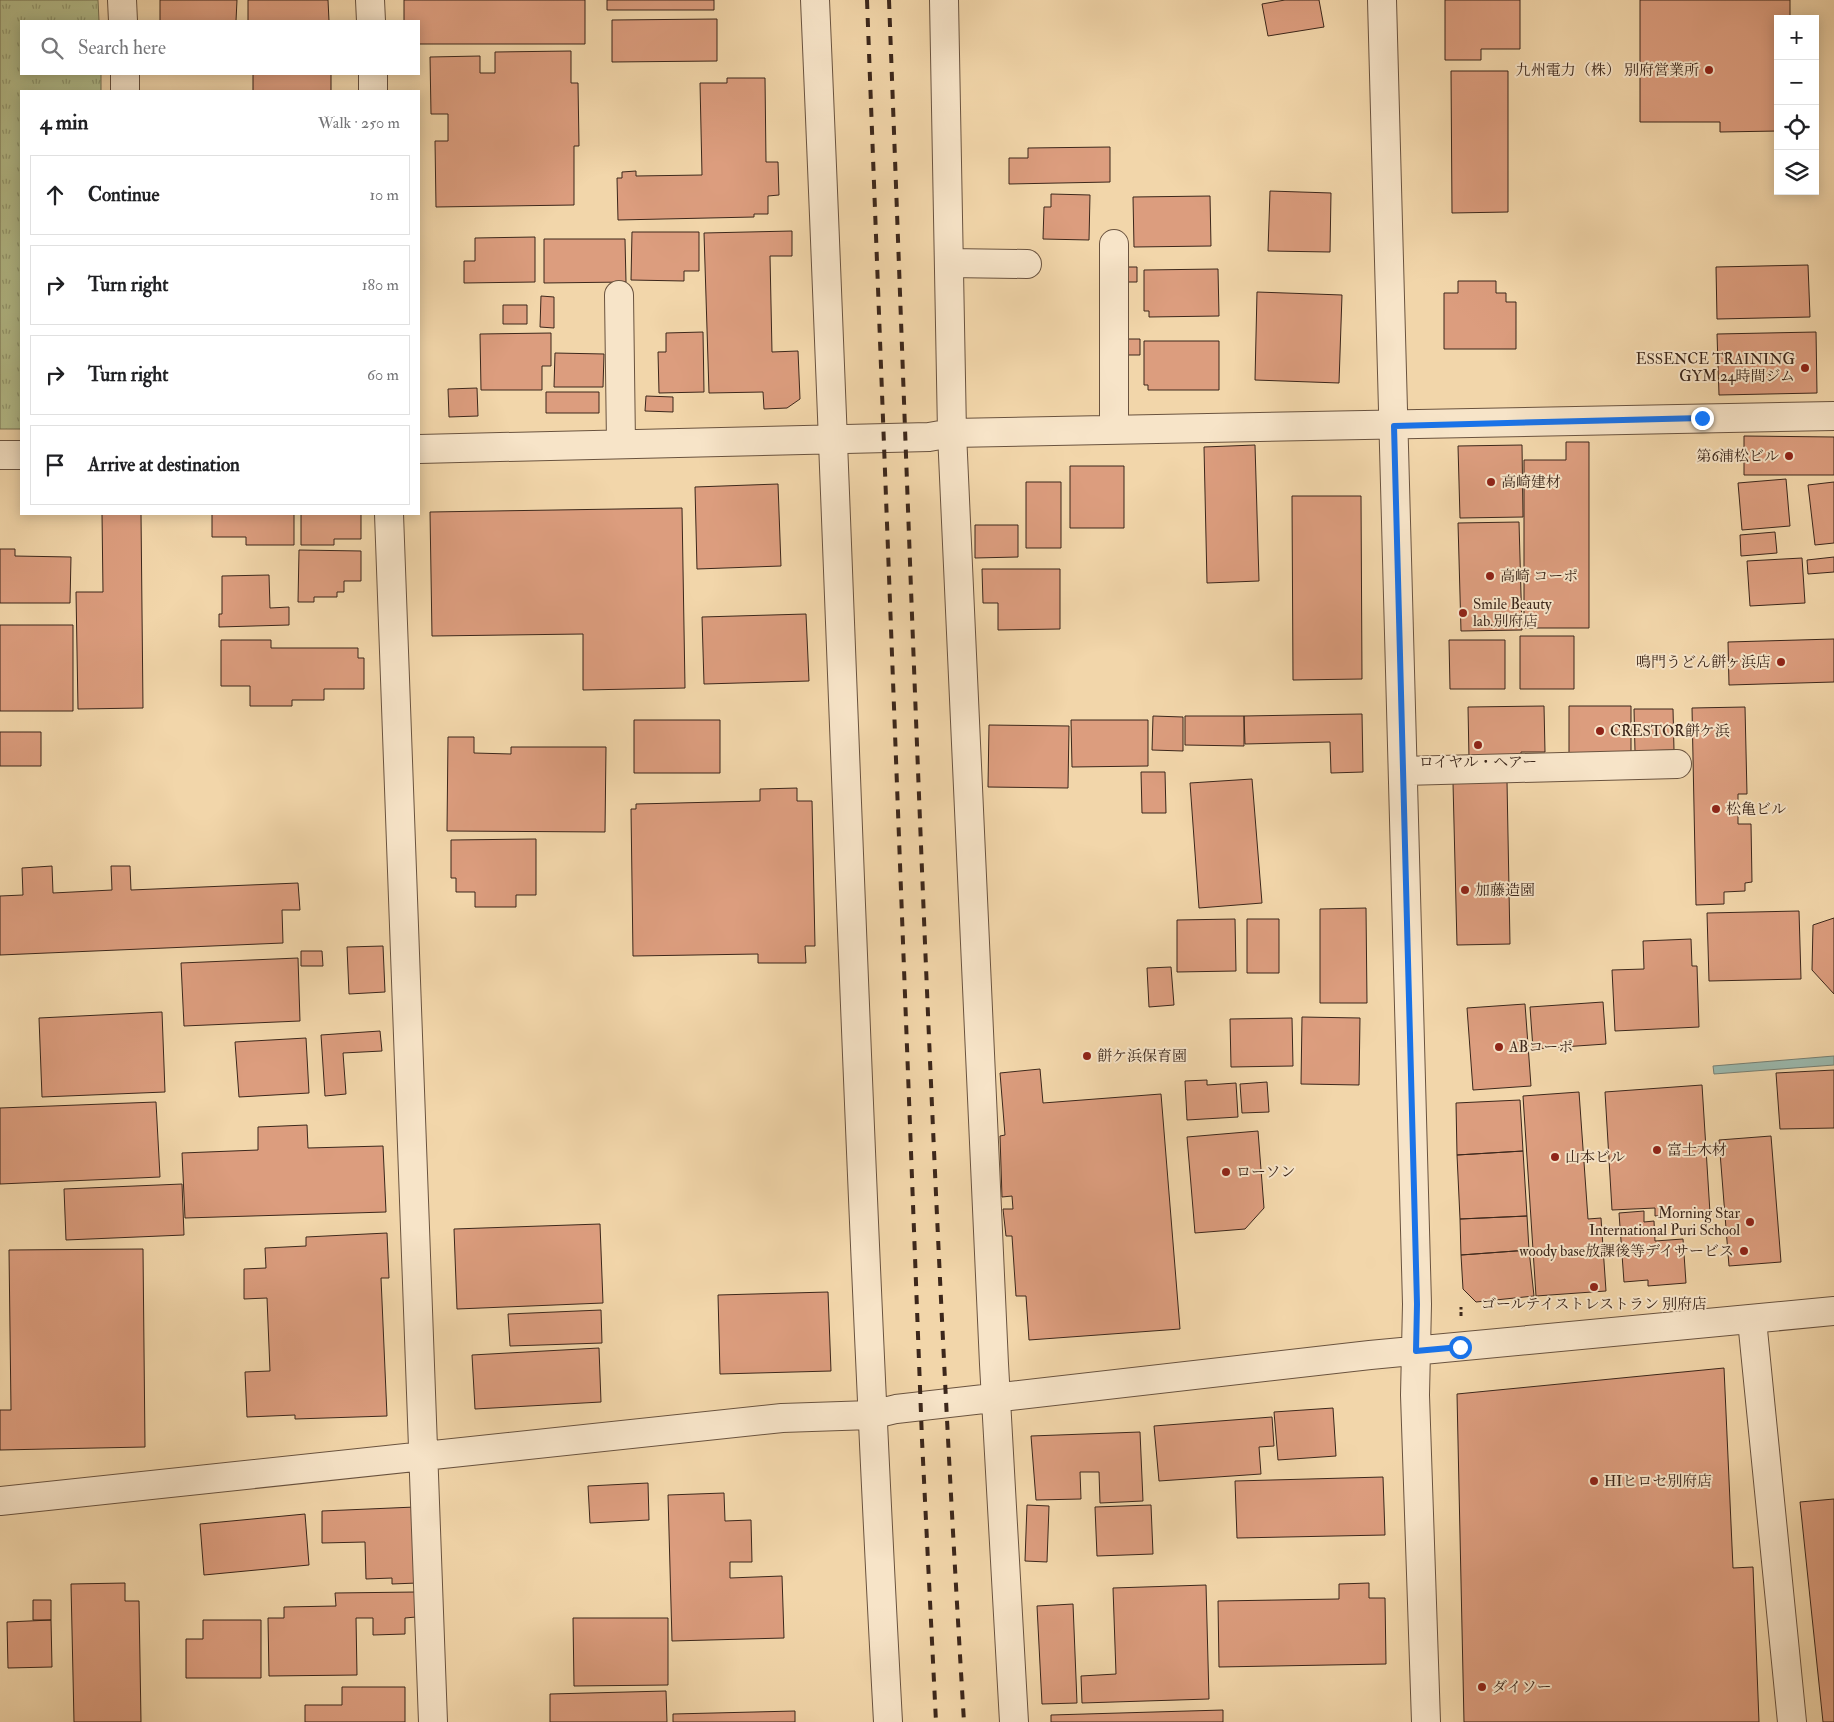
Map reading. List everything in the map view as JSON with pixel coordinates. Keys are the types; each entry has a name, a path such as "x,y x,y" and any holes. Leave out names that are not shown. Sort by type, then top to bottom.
{"street":[{"path":"122,0 123,20"},
{"path":"370,0 371,20"},
{"path":"815,0 834,439 871,1415 888,1722"},
{"path":"944,0 952,433 996,1398 1014,1722"},
{"path":"1382,0 1417,1304 1415,1395 1426,1722"},
{"path":"125,75 125,90"},
{"path":"373,75 373,90"},
{"path":"1114,244 1114,430"},
{"path":"949,262 1027,264"},
{"path":"619,295 621,444"},
{"path":"420,449 929,437 952,433 1394,426 1834,416"},
{"path":"0,455 20,455"},
{"path":"389,515 433,1722"},
{"path":"1403,772 1677,764"},
{"path":"0,1501 782,1418 871,1415 896,1409 1416,1351 1834,1311"},
{"path":"1752,1320 1792,1722"}],"green space":[{"path":"0,0 98,0 99,20 20,20 20,75 101,75 101,90 20,90 20,429 0,429"}],"water":[{"path":"1834,1056 1834,1065 1714,1074 1713,1066"}],"building":[{"path":"160,0 237,0 236,20 160,20"},
{"path":"248,0 328,0 329,20 248,20"},
{"path":"404,0 585,0 585,44 420,44 420,20 404,20"},
{"path":"607,0 714,0 714,10 607,10"},
{"path":"1285,0 1319,0 1324,27 1268,36 1262,4"},
{"path":"1445,0 1520,0 1520,49 1481,49 1481,60 1445,60"},
{"name":"九州電力（株） 別府営業所","path":"1640,0 1790,0 1790,15 1774,15 1774,131 1720,132 1720,122 1640,122"},
{"path":"717,19 717,61 612,62 612,20"},
{"path":"571,51 571,83 578,83 579,146 574,146 574,205 436,207 435,141 448,141 448,114 431,114 430,57 480,56 480,73 495,73 495,52"},
{"path":"1451,71 1508,71 1508,212 1452,213"},
{"path":"253,75 331,75 331,90 253,90"},
{"path":"727,78 765,78 766,162 778,162 779,195 768,196 768,214 754,214 754,217 618,220 617,178 622,178 622,172 636,171 636,176 702,175 700,83 727,83"},
{"path":"1110,147 1110,182 1009,184 1009,158 1028,158 1028,148"},
{"path":"1270,191 1331,193 1330,252 1268,251"},
{"path":"1051,194 1090,195 1089,240 1043,239 1044,207 1051,207"},
{"path":"1210,196 1211,246 1134,247 1133,197"},
{"path":"792,231 792,256 770,256 772,352 798,351 800,399 787,408 764,409 763,392 709,393 704,233"},
{"path":"632,232 699,232 699,271 684,271 684,281 631,280"},
{"path":"535,237 535,282 464,283 464,261 475,261 475,238"},
{"path":"544,239 625,239 626,282 544,283"},
{"path":"1808,265 1810,317 1717,319 1716,267"},
{"path":"1125,267 1137,267 1137,282 1125,282"},
{"path":"1218,269 1219,316 1149,317 1149,311 1144,311 1144,270"},
{"path":"1458,281 1496,281 1496,293 1506,293 1506,302 1516,302 1516,349 1444,349 1444,293 1458,293"},
{"path":"1257,292 1342,295 1339,383 1255,380"},
{"path":"541,296 554,297 554,328 540,327"},
{"path":"503,305 527,305 527,324 503,324"},
{"path":"703,332 704,392 659,393 658,352 666,352 666,333"},
{"path":"1816,332 1817,393 1719,395 1717,334"},
{"path":"551,333 551,366 542,366 542,390 481,390 480,334"},
{"path":"1127,339 1140,339 1140,355 1127,355"},
{"path":"1144,341 1219,341 1219,390 1148,390 1148,385 1144,385"},
{"path":"555,353 604,354 603,387 554,387"},
{"path":"477,388 478,416 449,417 448,389"},
{"path":"546,392 599,392 599,413 546,413"},
{"path":"646,396 673,397 673,412 645,411"},
{"name":"第6浦松ビル","path":"1744,436 1834,437 1834,475 1744,475"},
{"path":"1566,442 1589,442 1589,628 1524,628 1524,460 1566,460"},
{"path":"1255,445 1259,581 1207,583 1204,447"},
{"name":"高崎建材","path":"1522,445 1523,517 1460,518 1458,446"},
{"path":"1070,466 1124,466 1124,528 1070,528"},
{"path":"1786,479 1790,526 1742,530 1738,483"},
{"path":"1026,482 1061,482 1061,548 1026,548"},
{"path":"1834,482 1834,543 1815,545 1808,485"},
{"path":"778,484 781,566 697,569 695,487"},
{"path":"1292,496 1361,496 1362,679 1293,680"},
{"path":"682,508 685,688 583,690 583,634 432,636 430,512"},
{"path":"102,515 141,515 143,708 78,709 76,592 103,592"},
{"path":"212,515 294,515 294,545 246,545 246,537 212,537"},
{"path":"301,515 361,515 361,539 334,539 334,545 301,545"},
{"name":"高崎 コーポ","path":"1519,522 1522,630 1461,631 1458,523"},
{"path":"975,525 1018,525 1018,557 975,558"},
{"path":"1775,532 1777,553 1741,556 1740,535"},
{"path":"0,549 15,549 15,556 71,557 70,603 0,603"},
{"path":"299,550 361,551 361,581 344,581 344,592 337,592 337,597 314,597 314,602 298,602"},
{"path":"1834,557 1834,572 1808,574 1807,560"},
{"path":"1802,558 1805,603 1750,606 1747,561"},
{"path":"982,569 1060,569 1060,629 998,630 998,603 983,603"},
{"path":"269,575 270,608 289,607 289,625 219,627 219,614 222,614 222,576"},
{"path":"806,614 809,681 704,684 702,617"},
{"path":"0,625 73,625 73,711 0,711"},
{"path":"1520,636 1574,636 1574,689 1520,689"},
{"name":"鳴門うどん餅ヶ浜店","path":"1834,639 1834,682 1729,685 1728,642"},
{"path":"221,640 271,640 271,648 358,648 358,658 364,658 364,689 324,689 324,700 292,700 292,706 250,706 250,686 221,686"},
{"path":"1449,640 1505,640 1505,689 1450,689"},
{"path":"1544,706 1545,752 1521,752 1521,759 1469,759 1468,707"},
{"name":"CRESTOR餅ケ浜","path":"1569,706 1631,706 1631,757 1569,757"},
{"name":"松亀ビル","path":"1745,707 1747,794 1738,794 1738,824 1751,824 1752,882 1745,883 1745,891 1724,892 1724,904 1696,905 1692,708"},
{"path":"1634,709 1673,709 1674,750 1635,751"},
{"path":"1362,714 1363,772 1331,773 1330,742 1245,744 1244,716"},
{"path":"1153,716 1183,717 1183,751 1152,750"},
{"path":"1185,716 1244,716 1244,746 1185,745"},
{"path":"634,720 720,720 720,773 634,773"},
{"path":"1071,720 1148,720 1148,766 1072,767"},
{"path":"989,725 1069,726 1068,788 988,787"},
{"path":"0,732 41,732 41,766 0,766"},
{"path":"448,737 474,737 474,753 511,754 511,747 606,747 605,832 447,831"},
{"path":"1141,772 1165,772 1166,813 1142,813"},
{"path":"1252,779 1262,903 1199,908 1190,783"},
{"path":"1507,781 1510,944 1457,945 1453,783"},
{"path":"797,788 797,801 812,801 815,946 805,946 806,963 758,963 758,954 633,956 631,809 636,809 636,804 760,801 760,789"},
{"path":"536,839 536,895 516,895 516,907 475,907 475,892 456,892 456,878 451,878 451,840"},
{"path":"52,866 53,893 112,890 111,866 130,866 131,890 298,883 300,910 282,910 283,943 0,955 0,896 23,895 22,868"},
{"path":"1366,908 1367,1003 1320,1003 1320,909"},
{"path":"1799,911 1801,979 1709,981 1707,913"},
{"path":"1834,918 1834,994 1812,970 1813,925"},
{"path":"1235,919 1236,971 1177,972 1177,920"},
{"path":"1247,919 1279,919 1279,973 1247,973"},
{"path":"1691,939 1692,966 1697,966 1699,1027 1615,1031 1612,970 1644,969 1643,941"},
{"path":"383,946 385,992 349,994 347,947"},
{"path":"301,951 322,951 323,966 301,966"},
{"path":"298,958 300,1021 184,1026 181,963"},
{"path":"1171,967 1174,1005 1149,1007 1147,968"},
{"path":"1603,1002 1606,1044 1533,1049 1530,1007"},
{"name":"ABコーポ","path":"1525,1004 1531,1086 1473,1090 1467,1008"},
{"path":"162,1012 165,1092 42,1097 39,1018"},
{"path":"1302,1017 1360,1018 1359,1085 1301,1084"},
{"path":"1292,1018 1293,1066 1231,1067 1230,1019"},
{"path":"380,1031 382,1051 343,1053 346,1094 325,1096 321,1035"},
{"path":"306,1038 309,1093 239,1097 235,1042"},
{"path":"1040,1069 1043,1103 1161,1094 1180,1329 1029,1340 1026,1296 1016,1296 1012,1236 1006,1236 1003,1209 1013,1209 1012,1196 1002,1197 1000,1136 1005,1135 1000,1073"},
{"path":"1834,1070 1834,1128 1780,1129 1776,1073"},
{"path":"1207,1080 1207,1085 1236,1083 1238,1117 1187,1120 1185,1081"},
{"path":"1267,1082 1269,1112 1242,1113 1240,1084"},
{"name":"富士木材","path":"1702,1085 1710,1213 1655,1216 1655,1208 1612,1210 1605,1092"},
{"name":"山本ビル","path":"1579,1092 1588,1219 1601,1218 1606,1291 1536,1296 1523,1096"},
{"path":"1520,1100 1523,1151 1457,1155 1456,1103"},
{"path":"156,1102 160,1177 0,1184 0,1108"},
{"path":"307,1125 308,1148 383,1146 386,1212 185,1218 182,1153 258,1150 258,1127"},
{"name":"ローソン","path":"1258,1131 1264,1208 1245,1229 1195,1233 1187,1137"},
{"path":"1771,1136 1781,1262 1729,1266 1719,1140"},
{"path":"1523,1151 1527,1216 1460,1219 1457,1155"},
{"path":"182,1184 184,1235 66,1240 64,1189"},
{"path":"1644,1211 1644,1222 1654,1221 1655,1241 1683,1239 1686,1283 1648,1286 1648,1280 1624,1282 1619,1213"},
{"path":"1527,1216 1529,1250 1461,1255 1460,1219"},
{"path":"600,1224 603,1303 457,1309 454,1229"},
{"path":"387,1233 389,1278 381,1278 387,1416 295,1419 295,1415 247,1417 245,1372 270,1371 267,1298 244,1299 244,1269 266,1268 265,1248 306,1246 306,1237"},
{"path":"143,1249 145,1447 0,1450 0,1410 11,1410 9,1250"},
{"path":"1529,1250 1534,1296 1476,1302 1463,1289 1461,1255"},
{"path":"828,1292 831,1371 720,1374 718,1295"},
{"path":"601,1310 602,1343 510,1346 508,1314"},
{"path":"599,1348 601,1402 475,1409 472,1355"},
{"name":"HIヒロセ別府店","path":"1724,1368 1733,1568 1753,1567 1759,1722 1464,1722 1457,1394"},
{"path":"1333,1408 1336,1456 1278,1460 1274,1412"},
{"path":"1272,1417 1274,1446 1259,1447 1261,1474 1159,1481 1154,1426"},
{"path":"1140,1432 1143,1501 1100,1503 1099,1472 1080,1472 1081,1499 1036,1500 1031,1436"},
{"path":"1383,1477 1385,1535 1237,1538 1235,1481"},
{"path":"648,1483 649,1520 590,1523 588,1486"},
{"path":"724,1493 725,1521 751,1520 752,1562 730,1562 730,1578 782,1576 784,1638 672,1641 668,1495"},
{"path":"1834,1499 1834,1722 1823,1722 1800,1502"},
{"path":"1027,1505 1049,1506 1047,1562 1025,1561"},
{"path":"1151,1505 1153,1554 1097,1556 1095,1507"},
{"path":"415,1507 417,1583 392,1584 392,1578 366,1579 365,1542 322,1543 322,1511"},
{"path":"305,1514 309,1565 204,1575 200,1524"},
{"path":"125,1583 125,1601 139,1601 141,1722 74,1722 71,1584"},
{"path":"1369,1583 1369,1598 1385,1598 1386,1664 1219,1667 1218,1601 1339,1599 1339,1584"},
{"path":"1206,1585 1209,1699 1082,1703 1081,1676 1116,1674 1113,1588"},
{"path":"416,1592 416,1617 405,1618 405,1634 373,1635 373,1618 356,1618 357,1675 269,1676 268,1618 284,1618 284,1607 336,1606 335,1593"},
{"path":"33,1600 51,1600 51,1620 33,1620"},
{"path":"1073,1604 1077,1703 1042,1704 1037,1606"},
{"path":"573,1618 668,1618 668,1685 574,1686"},
{"path":"51,1620 52,1667 8,1668 7,1622"},
{"path":"203,1620 261,1620 261,1678 186,1678 186,1639 203,1639"},
{"path":"342,1687 405,1687 405,1722 305,1722 305,1705 342,1705"},
{"path":"666,1691 667,1722 550,1722 550,1694"},
{"path":"1223,1710 1223,1722 1051,1722 1051,1715"},
{"path":"795,1711 795,1722 673,1722 673,1714"}],"railway":[{"path":"867,0 922,1440 936,1722"},
{"path":"889,0 931,1076 964,1722"}],"place":[{"name":"九州電力（株） 別府営業所","path":"1709,70"},
{"name":"ESSENCE TRAINING GYM 24時間ジム","path":"1805,368"},
{"name":"第6浦松ビル","path":"1789,456"},
{"name":"高崎建材","path":"1491,482"},
{"name":"高崎 コーポ","path":"1490,576"},
{"name":"Smile Beauty lab.別府店","path":"1463,613"},
{"name":"鳴門うどん餅ヶ浜店","path":"1781,662"},
{"name":"CRESTOR餅ケ浜","path":"1600,731"},
{"name":"ロイヤル・ヘアー","path":"1478,745"},
{"name":"松亀ビル","path":"1716,809"},
{"name":"加藤造園","path":"1465,890"},
{"name":"ABコーポ","path":"1499,1047"},
{"name":"餅ケ浜保育園","path":"1087,1056"},
{"name":"富士木材","path":"1657,1150"},
{"name":"山本ビル","path":"1555,1157"},
{"name":"ローソン","path":"1226,1172"},
{"name":"Morning Star International Puri School","path":"1750,1222"},
{"name":"woody base放課後等デイサービス","path":"1744,1251"},
{"name":"ゴールテイストレストラン 別府店","path":"1594,1287"},
{"name":"HIヒロセ別府店","path":"1594,1481"},
{"name":"ダイソー","path":"1482,1687"}],"route":[{"path":"1460,1347 1416,1351 1417,1304 1394,426 1702,418"}]}
